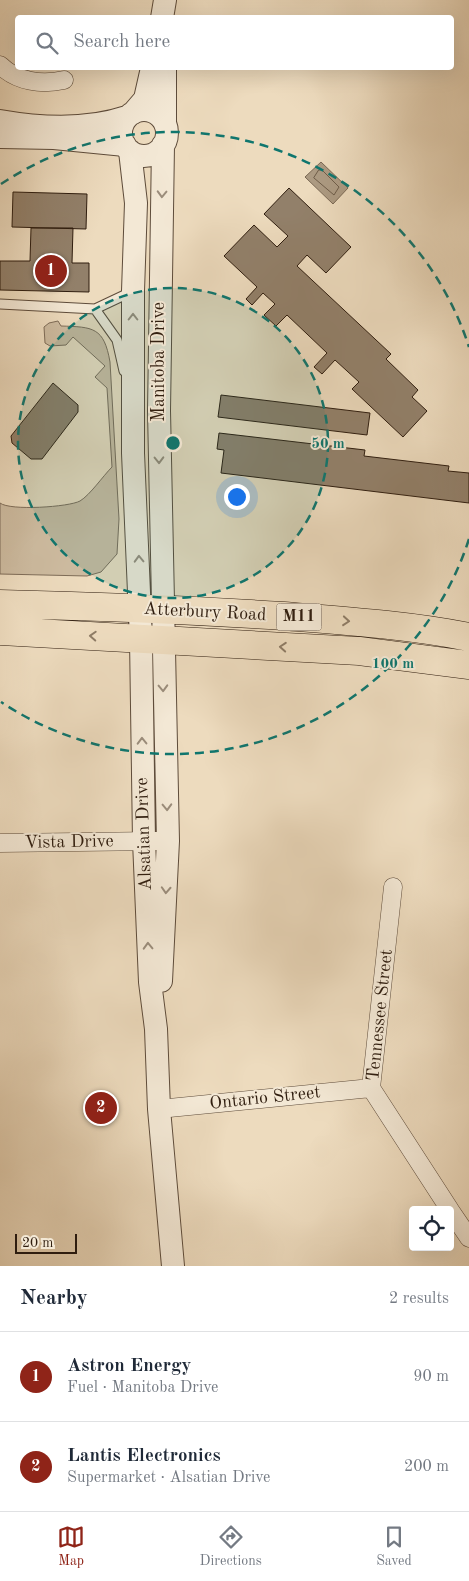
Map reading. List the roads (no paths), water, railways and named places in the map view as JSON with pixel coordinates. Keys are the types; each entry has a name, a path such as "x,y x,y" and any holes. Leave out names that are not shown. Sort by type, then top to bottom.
{"main road":[{"name":"Atterbury Road","path":"0,604 152,608 349,621 434,630 469,637"},
{"name":"Atterbury Road","path":"0,631 359,651 469,665"}],"street":[{"path":"164,15 165,0"},
{"path":"0,66 15,76 27,80 42,83 64,80"},
{"path":"128,148 121,131 130,115 145,99 152,70"},
{"name":"Manitoba Drive","path":"152,608 159,411 165,70"},
{"path":"0,121 36,125 95,125 144,110 151,111 161,117 164,134 150,155 138,155 128,148 54,138 0,137"},
{"name":"Manitoba Drive","path":"128,148 136,203 132,403 152,608"},
{"path":"152,608 152,639"},
{"name":"Alsatian Drive","path":"152,639 144,841 150,982 156,1029 158,1109 173,1266"},
{"name":"Alsatian Drive","path":"152,639 168,841 164,952 156,1029"},
{"name":"Vista Drive","path":"0,843 168,841"},
{"name":"Tennessee Street","path":"393,887 371,1088 447,1206"},
{"name":"Ontario Street","path":"158,1109 371,1088"},
{"name":"Tennessee Street","path":"454,1216 469,1238"}],"lane":[{"path":"0,304 95,309 133,291"},
{"path":"95,309 117,340 132,403"}],"water":[{"path":"321,162 348,188 333,204 305,177"}],"place":[{"name":"Astron Energy","path":"51,271"},
{"name":"Lantis Electronics","path":"101,1108"}]}
